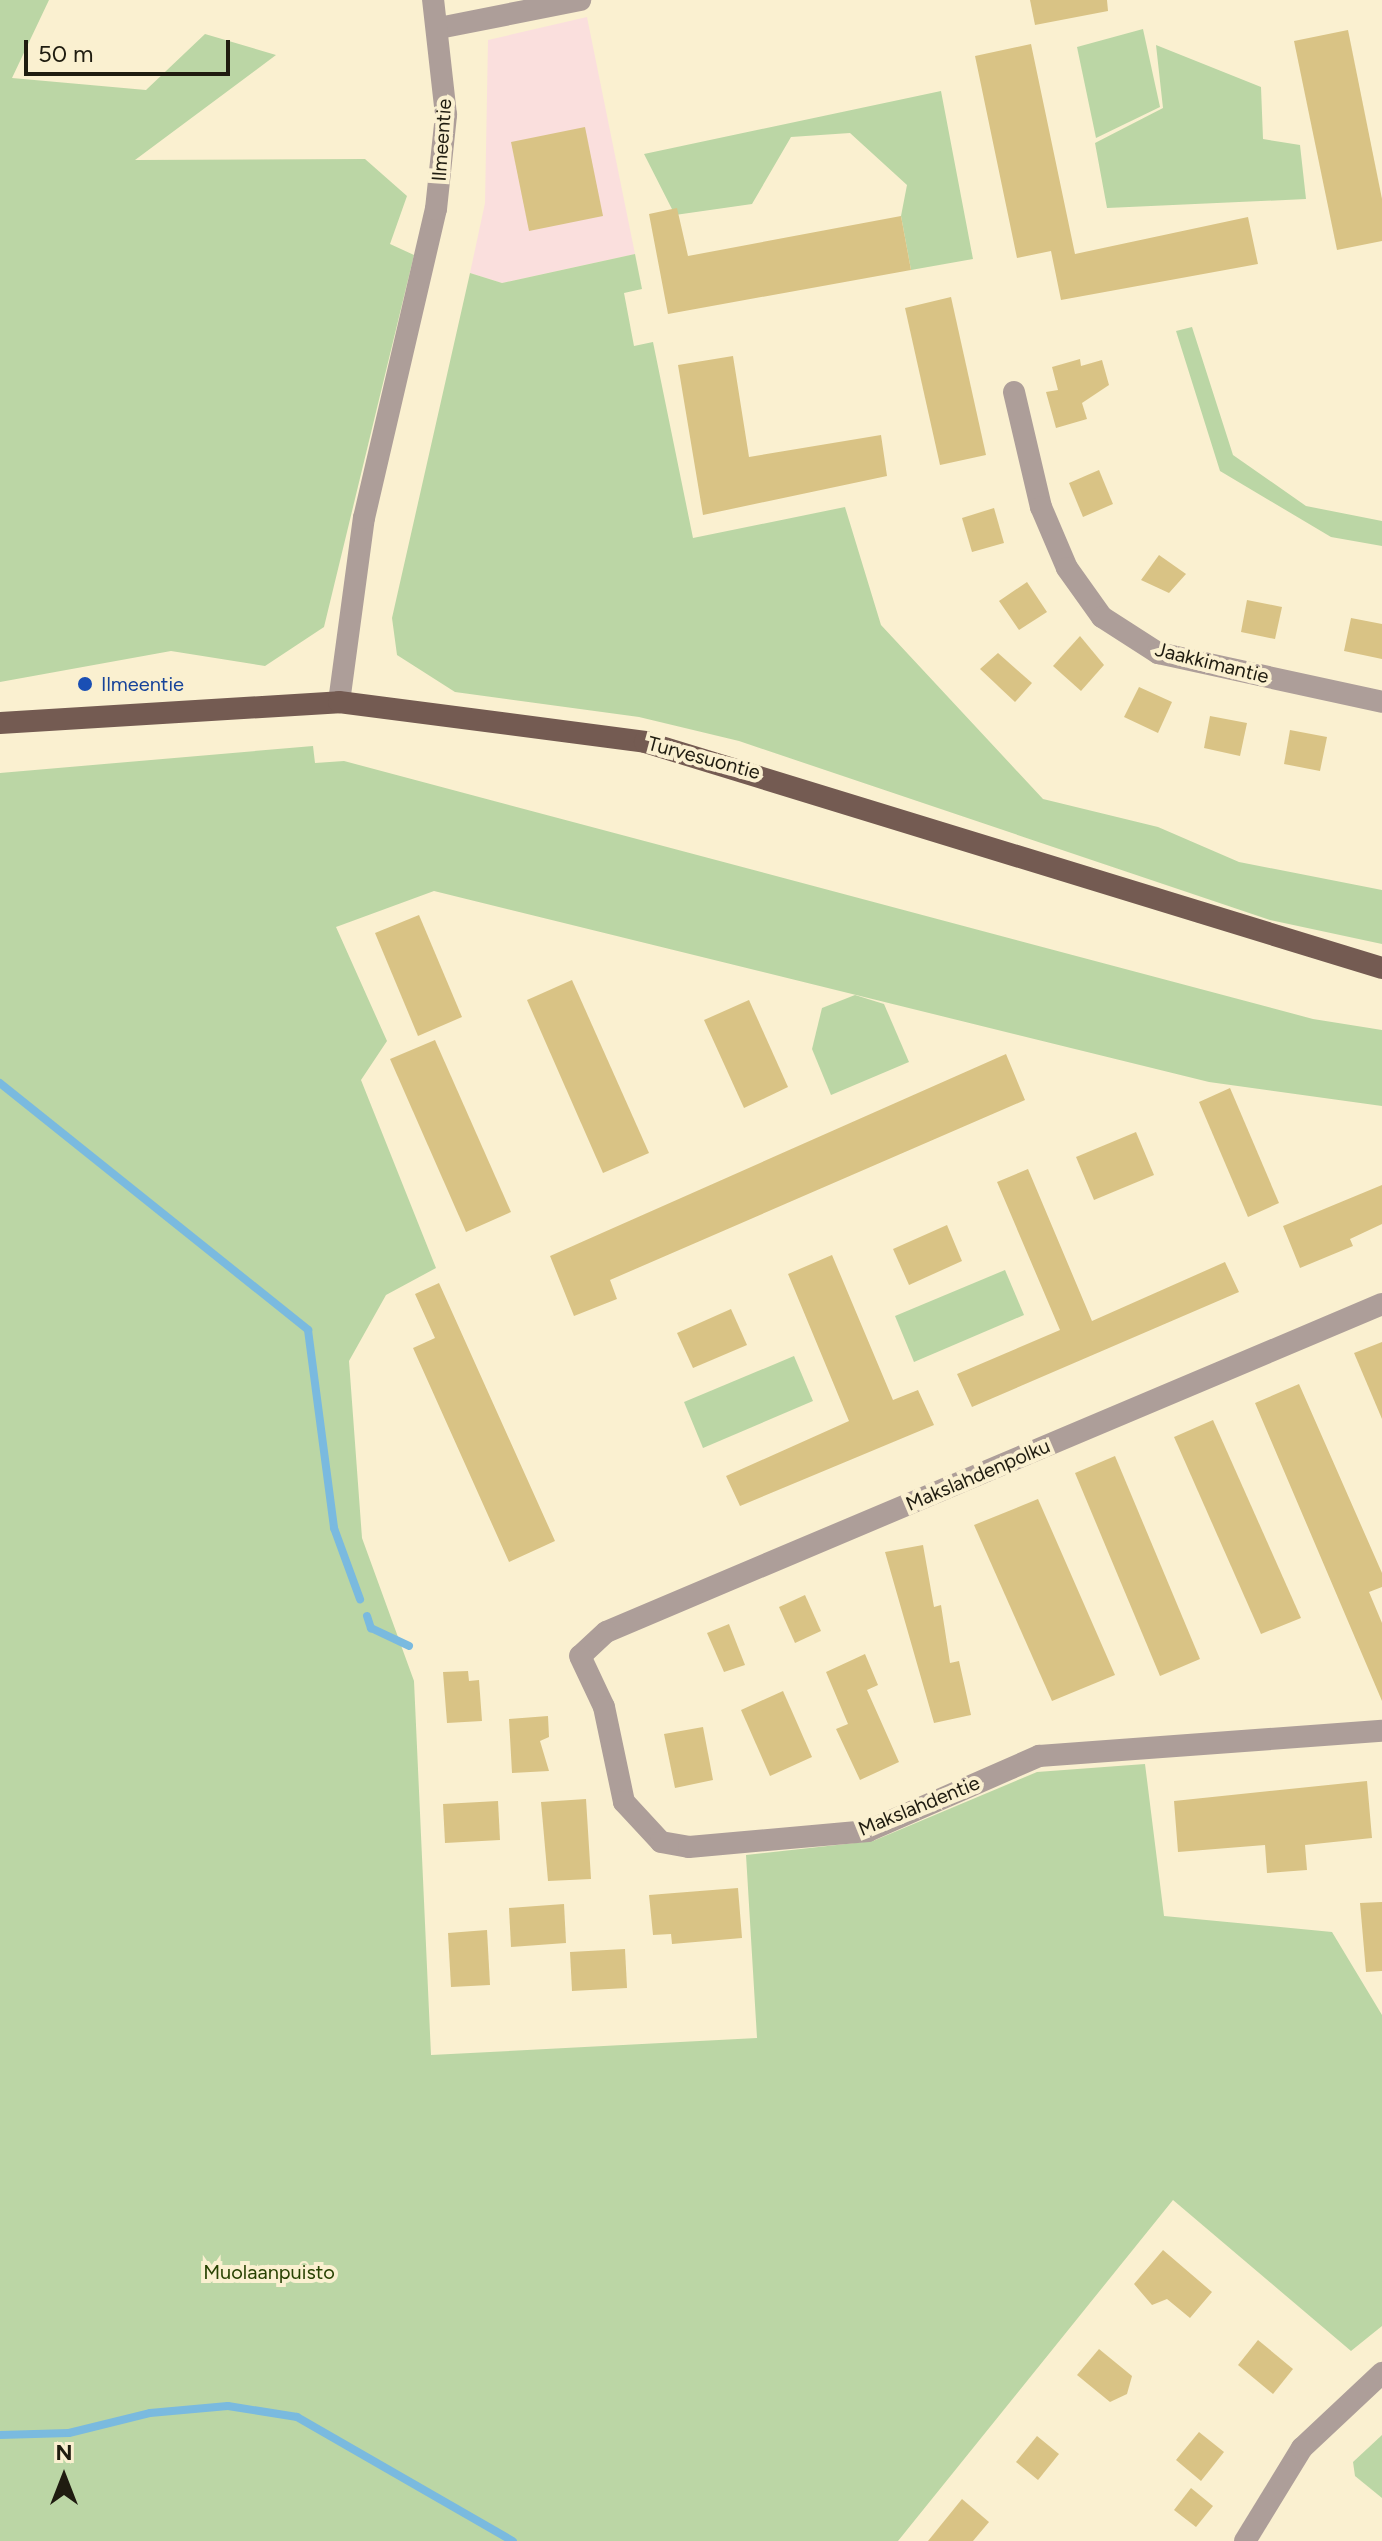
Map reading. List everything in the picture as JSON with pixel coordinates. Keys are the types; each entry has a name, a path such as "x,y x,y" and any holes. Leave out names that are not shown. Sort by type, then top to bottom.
{"main road":[{"name":"Turvesuontie","path":"0,723 339,702 620,738 728,762 1164,906 1382,968"}],"street":[{"name":"Ilmeentie","path":"339,702 364,518 436,209 446,115 439,28 433,0"},
{"path":"439,28 580,0"},
{"name":"Jaakkimantie","path":"1014,392 1041,507 1067,568 1102,617 1158,653 1382,702"},
{"name":"Makslahdenpolku","path":"580,1656 606,1632 1382,1304"},
{"name":"Makslahdentie","path":"580,1656 604,1707 624,1802 661,1842 689,1847 868,1831 1039,1756 1382,1731"},
{"path":"1245,2541 1302,2448 1382,2373"}],"shaded area":[{"path":"587,17 635,254 502,283 470,273 485,203 488,40"}],"green space":[{"path":"0,0 49,0 12,78 146,90 205,34 276,55 135,160 365,159 407,196 390,244 414,255 324,627 265,666 171,651 0,682"},
{"path":"1143,29 1160,107 1096,138 1077,47"},
{"path":"1156,45 1261,87 1263,139 1300,145 1306,199 1107,208 1095,143 1163,108"},
{"path":"941,91 973,259 911,270 901,216 907,185 850,133 791,137 752,204 675,215 644,154"},
{"path":"635,254 642,289 624,293 634,346 653,342 693,538 845,507 881,625 1043,799 1158,827 1239,862 1382,890 1382,944 1270,920 739,741 639,717 455,692 397,655 392,618 470,273 502,283"},
{"path":"1192,327 1233,455 1306,506 1382,521 1382,546 1331,537 1220,471 1176,331"},
{"name":"Muolaanpuisto","path":"313,746 315,763 344,761 1313,1019 1382,1030 1382,1106 1209,1082 434,891 336,927 387,1041 361,1080 436,1268 386,1295 349,1361 362,1538 414,1681 431,2055 757,2038 746,1855 873,1841 1037,1772 1145,1764 1164,1916 1332,1932 1382,2015 1382,2326 1351,2351 1173,2200 898,2541 0,2541 0,773"},
{"path":"855,995 884,1004 909,1062 831,1095 812,1049 822,1008"},
{"path":"1005,1270 1024,1315 914,1362 895,1316"},
{"path":"794,1356 813,1401 703,1448 684,1402"},
{"path":"1382,2435 1382,2498 1355,2476 1353,2462"}],"building":[{"path":"1030,0 1107,0 1108,11 1035,25"},
{"path":"1348,30 1382,199 1382,241 1337,250 1294,41"},
{"path":"1031,44 1075,254 1248,217 1258,264 1061,300 1051,251 1017,258 975,56"},
{"path":"585,127 603,216 529,231 511,142"},
{"path":"677,208 688,256 901,216 911,270 668,314 649,214"},
{"path":"951,297 986,455 940,465 905,308"},
{"path":"733,356 749,457 881,435 887,476 703,515 678,365"},
{"path":"1080,359 1081,366 1102,360 1109,385 1082,403 1087,419 1056,428 1046,392 1058,390 1052,367"},
{"path":"1099,470 1113,504 1083,517 1069,483"},
{"path":"994,508 1004,543 972,552 962,518"},
{"path":"1159,555 1186,574 1169,593 1141,580"},
{"path":"1027,582 1047,612 1019,630 999,601"},
{"path":"1247,600 1282,607 1275,639 1241,632"},
{"path":"1351,618 1382,624 1382,659 1344,651"},
{"path":"1080,636 1104,665 1081,691 1053,666"},
{"path":"998,653 1032,683 1015,702 980,669"},
{"path":"1139,687 1172,702 1158,733 1124,717"},
{"path":"1210,716 1247,723 1240,756 1204,748"},
{"path":"1290,730 1327,737 1320,771 1284,764"},
{"path":"419,915 462,1017 418,1036 375,933"},
{"path":"572,980 649,1153 603,1173 527,1000"},
{"path":"749,1000 788,1087 744,1108 704,1020"},
{"path":"435,1040 511,1212 466,1232 390,1059"},
{"path":"1006,1054 1025,1100 610,1280 617,1299 574,1316 550,1256"},
{"path":"1230,1088 1279,1203 1248,1217 1199,1102"},
{"path":"1136,1132 1154,1175 1094,1200 1076,1157"},
{"path":"1028,1169 1092,1321 1225,1262 1239,1292 972,1407 957,1374 1060,1330 997,1182"},
{"path":"1382,1185 1382,1224 1350,1239 1353,1246 1300,1268 1283,1226"},
{"path":"947,1225 962,1261 909,1285 893,1249"},
{"path":"832,1255 893,1400 918,1390 934,1425 740,1506 726,1476 849,1421 788,1274"},
{"path":"439,1283 555,1541 509,1562 413,1348 435,1338 415,1294"},
{"path":"731,1309 747,1345 693,1368 677,1333"},
{"path":"1382,1342 1382,1419 1354,1353"},
{"path":"1299,1384 1382,1573 1382,1587 1369,1592 1382,1623 1382,1701 1255,1403"},
{"path":"1213,1420 1301,1618 1261,1634 1174,1437"},
{"path":"1115,1456 1200,1659 1160,1676 1075,1473"},
{"path":"1038,1499 1115,1675 1052,1701 974,1525"},
{"path":"923,1545 934,1607 941,1605 950,1663 959,1661 971,1715 934,1723 885,1552"},
{"path":"805,1595 821,1631 795,1643 779,1607"},
{"path":"729,1624 745,1665 724,1672 707,1633"},
{"path":"865,1654 878,1685 867,1690 899,1762 860,1780 836,1729 848,1724 826,1672"},
{"path":"468,1671 469,1681 479,1680 482,1721 447,1723 443,1672"},
{"path":"783,1691 812,1757 770,1776 741,1710"},
{"path":"548,1716 549,1737 540,1741 549,1771 512,1773 509,1719"},
{"path":"703,1727 713,1780 675,1788 664,1734"},
{"path":"1367,1781 1372,1838 1305,1845 1307,1870 1267,1873 1265,1845 1178,1852 1174,1801"},
{"path":"586,1799 591,1879 548,1881 541,1802"},
{"path":"498,1801 500,1840 445,1843 443,1804"},
{"path":"738,1888 742,1938 672,1944 671,1934 653,1935 649,1895"},
{"path":"1382,1902 1382,1971 1366,1972 1360,1903"},
{"path":"564,1904 566,1943 511,1947 509,1908"},
{"path":"487,1930 490,1985 451,1987 448,1933"},
{"path":"625,1949 627,1988 572,1991 570,1952"},
{"path":"1163,2250 1212,2292 1190,2318 1167,2299 1152,2305 1134,2284"},
{"path":"1258,2340 1293,2369 1273,2394 1238,2365"},
{"path":"1099,2349 1132,2376 1127,2394 1110,2402 1077,2375"},
{"path":"1199,2432 1224,2452 1201,2481 1176,2460"},
{"path":"1037,2436 1059,2454 1038,2480 1016,2462"},
{"path":"1191,2488 1213,2506 1196,2527 1174,2510"},
{"path":"962,2499 989,2522 973,2541 928,2541"}],"waterway":[{"path":"0,1083 308,1330 334,1528 360,1599"},
{"path":"367,1616 371,1628 409,1646"},
{"path":"0,2435 69,2433 150,2413 228,2406 297,2417 513,2541"}],"place":[{"name":"Ilmeentie","path":"85,684"}]}
